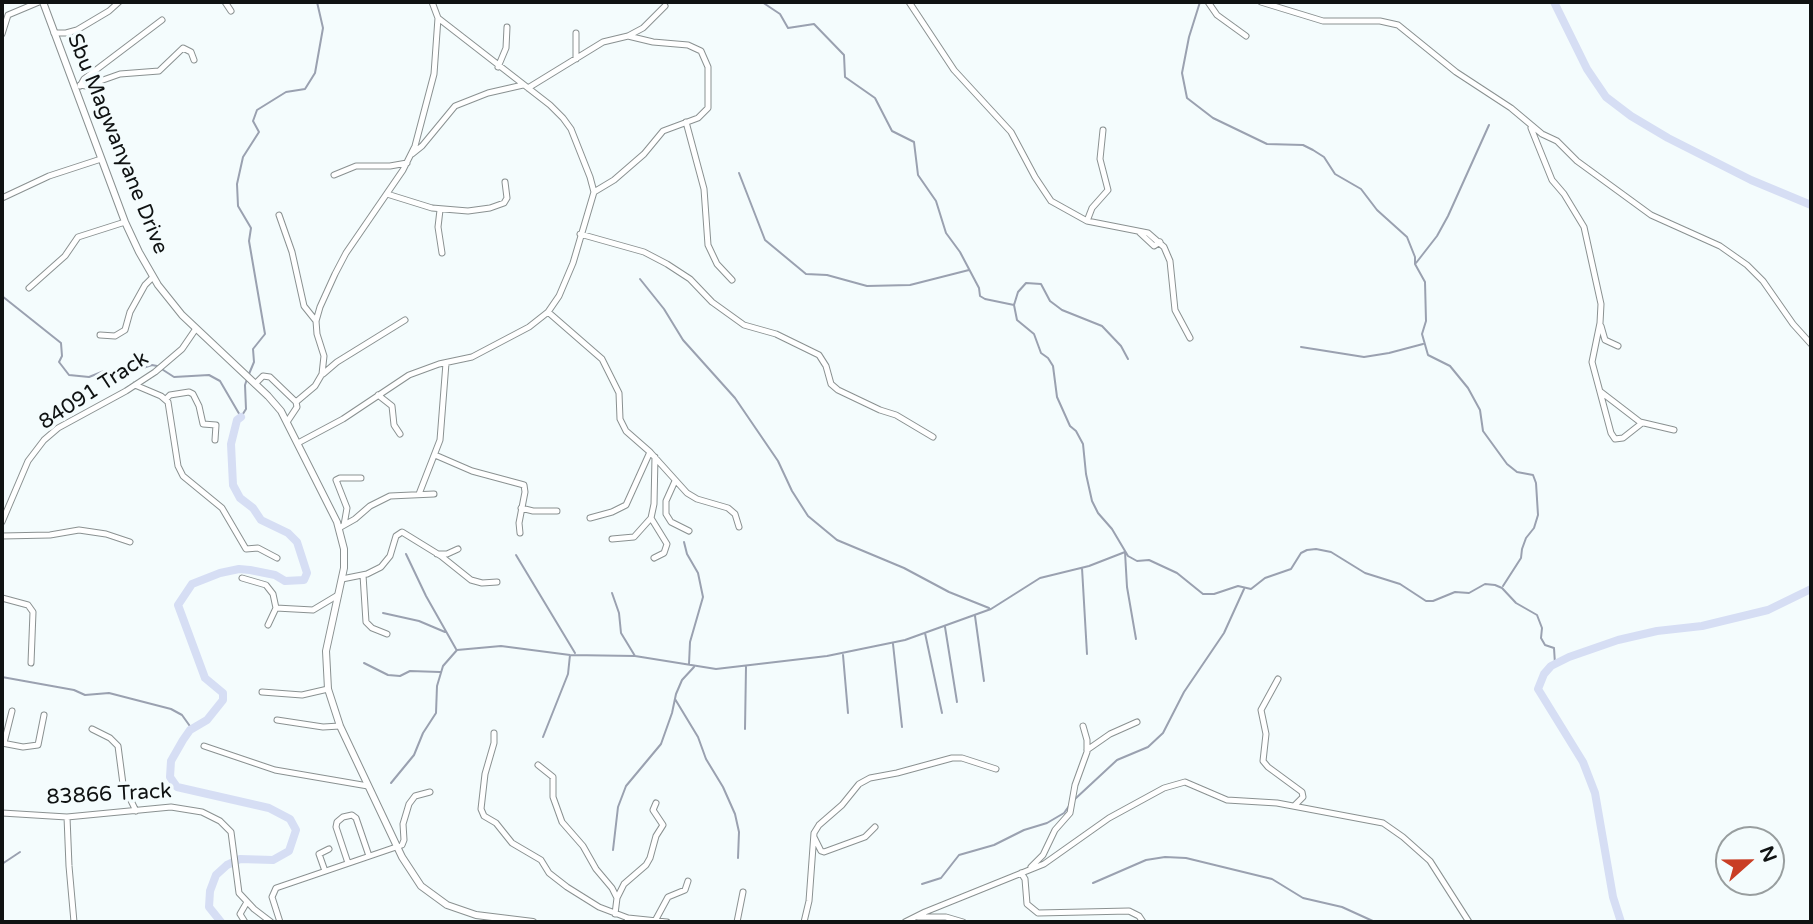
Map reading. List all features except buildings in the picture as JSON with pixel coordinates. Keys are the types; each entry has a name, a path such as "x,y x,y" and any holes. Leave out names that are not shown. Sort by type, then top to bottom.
{"main road":[{"name":"Sbu Magwanyane Drive","path":"41,2 77,87 125,222 153,277 195,330 275,404 299,443 342,526 342,579 326,651 328,689 340,726 397,848 415,879 447,905 476,915 533,922"}],"street":[{"path":"2,34 8,16 41,2"},
{"path":"54,33 78,30 109,11 118,2"},
{"path":"225,2 231,11"},
{"path":"322,374 324,356 316,321 320,307 343,258 412,154 434,74 438,19 432,2"},
{"path":"909,2 954,70 1011,132 1047,195 1063,209 1087,221 1148,233 1160,242 1170,261 1175,310 1190,338"},
{"path":"1208,2 1217,15 1246,36"},
{"path":"1261,2 1323,21 1380,21 1398,25 1456,72 1511,108 1530,126 1557,141 1577,161 1651,215 1720,246 1747,265 1763,281 1793,324 1811,344"},
{"path":"412,154 422,146 455,106 488,93 526,87 607,40 628,36 643,28 665,6"},
{"path":"299,443 343,419 409,375 472,357 529,327 548,312 564,287 594,191 568,123 438,19"},
{"path":"77,87 162,20"},
{"path":"498,67 506,48 507,27"},
{"path":"576,33 576,59"},
{"path":"594,191 614,180 644,154 663,131 701,117 708,108 708,67 704,54 693,46 653,42 628,36"},
{"path":"77,87 120,74 159,71 183,48 190,51 194,60"},
{"path":"685,122 704,189 708,245 717,264 732,280"},
{"path":"1530,126 1552,180 1584,227 1600,297 1600,323 1592,362 1611,433 1615,439 1626,437 1642,423"},
{"path":"1087,221 1092,208 1108,190 1100,159 1103,130"},
{"path":"2,198 49,176 101,159"},
{"path":"334,175 356,166 407,163"},
{"path":"387,194 440,210 468,211 501,204 507,198 505,182"},
{"path":"440,210 438,227 442,253"},
{"path":"279,215 292,252 304,306 316,321"},
{"path":"29,288 65,256 78,237 125,222"},
{"path":"580,234 644,252 667,264 690,279 712,302 744,325 776,334 818,355 826,366 831,384 838,390 896,415 933,437"},
{"path":"100,335 115,336 125,330 130,312 145,285 153,277"},
{"path":"548,312 599,355 619,393 623,427 694,498 728,508 734,514 739,527"},
{"path":"296,401 337,362 405,320"},
{"path":"1600,323 1605,340 1618,346"},
{"name":"84091 Track","path":"2,522 27,461 44,440 58,428 135,385 159,368 183,349 195,330"},
{"path":"419,494 442,430 446,363"},
{"path":"254,382 264,376 270,377 296,401 297,407 287,422"},
{"path":"135,385 166,399 178,466 183,476 222,508 246,549 258,548 277,558"},
{"path":"1599,390 1642,423 1674,430"},
{"path":"166,399 170,395 190,392 193,394 202,424 216,425 215,440"},
{"path":"378,395 392,406 393,423 400,434"},
{"path":"435,455 472,471 522,484 525,492 519,523 520,533"},
{"path":"590,517 612,512 625,505 652,455"},
{"path":"612,539 634,537 651,518 654,504 652,455"},
{"path":"342,526 347,508 335,481 340,478 361,478"},
{"path":"675,481 666,502 666,514 671,522 690,531"},
{"path":"342,526 390,496 433,494"},
{"path":"521,508 557,512"},
{"path":"651,518 667,544 664,554 654,558"},
{"path":"2,536 50,535 79,530 106,534 131,542"},
{"path":"342,579 363,575 385,564 399,532 405,533 437,554 471,580 482,583 497,582"},
{"path":"437,554 447,554 458,549"},
{"path":"363,575 366,622 372,628 387,634"},
{"path":"242,578 267,585 272,591 276,608 268,625"},
{"path":"276,608 313,610 338,595"},
{"path":"2,598 22,603 32,609 34,619 31,663"},
{"path":"1278,679 1261,710 1266,734 1264,761 1268,767 1302,792 1303,797 1294,806"},
{"path":"262,692 302,695 328,689"},
{"path":"12,711 3,743 23,747 38,745 44,715"},
{"path":"277,720 323,727 340,726"},
{"path":"1087,750 1110,734 1137,722"},
{"path":"1029,870 1043,855 1055,830 1070,813 1075,785 1087,750 1083,726"},
{"path":"92,729 110,738 118,746 120,773 136,811"},
{"path":"494,733 494,745 485,771 482,813 499,826 512,843 541,860 549,873 590,902 627,920 667,922"},
{"path":"204,746 275,770 369,786"},
{"path":"804,922 811,891 814,837 823,820 842,805 859,784 870,778 952,758 962,758 996,769"},
{"path":"538,765 553,777 553,797 562,822 583,846 617,898"},
{"path":"905,922 1029,870 1057,856 1109,818 1164,788 1191,783 1227,800 1294,806 1377,822 1392,828 1430,861 1469,922"},
{"path":"280,922 272,898 274,890 285,884 397,848 403,844 403,824 412,798 417,794 430,792"},
{"path":"615,914 617,898 626,881 649,861 656,835 663,825 653,810 656,803"},
{"name":"83866 Track","path":"2,813 67,817 184,808 213,817 231,832 237,888 247,902"},
{"path":"348,863 335,827 343,817 352,815 356,818 369,856"},
{"path":"67,817 74,922"},
{"path":"814,837 824,852 866,838 875,827"},
{"path":"325,871 319,854 329,849"},
{"path":"1021,873 1025,880 1027,904 1038,913 1125,911 1135,913 1143,922"},
{"path":"655,921 668,897 685,890 688,881"},
{"path":"737,922 743,892"},
{"path":"245,922 240,914 247,902 271,922"},
{"path":"914,917 946,917 962,922"}],"waterway":[{"path":"249,374 254,362 253,349 265,334 249,241 251,228 238,206 237,184 243,157 259,132 253,121 257,110 286,92 305,89 315,73 323,28 317,2"},
{"path":"762,2 780,14 788,28 814,24 844,55 845,77 875,98 892,131 914,142 918,175 936,201 946,233 960,252 979,288 980,296 1014,305 1017,320 1034,334 1041,353 1053,366 1057,397 1070,426 1083,444 1092,501 1128,556 1137,561 1149,560 1177,573 1203,594 1214,594 1238,586 1251,589 1265,578 1291,569 1301,553 1316,549 1331,552 1365,573 1400,584 1426,601 1455,592 1469,593 1485,584 1495,585 1502,588 1516,603 1537,615 1542,628 1541,638 1545,645 1554,648 1555,664"},
{"path":"1200,2 1182,73 1187,98 1213,118 1267,144 1303,145 1313,150 1324,157 1335,174 1361,189 1377,210 1407,237 1415,264 1425,282 1426,321 1422,334 1428,355 1450,366 1468,388 1480,410 1483,431 1507,464 1517,472 1533,475 1538,515 1534,528 1526,538 1521,558 1503,586"},
{"path":"1554,2 1587,69 1606,97 1668,138 1751,180 1811,205"},
{"path":"1416,263 1437,236 1448,216 1489,125"},
{"path":"739,173 765,240 806,274 827,275 867,286 910,285 969,270"},
{"path":"640,279 664,309 683,340 735,398 778,461 808,516 837,540 989,608"},
{"path":"1014,305 1018,292 1026,283 1041,284 1050,301 1062,310 1102,326 1121,346 1128,359"},
{"path":"2,296 61,343 62,356 59,362 69,375 89,377 104,371 128,373 152,365 174,377 209,375 220,381 241,417 246,409 247,379"},
{"path":"1301,347 1364,357 1423,344"},
{"path":"221,922 209,907 210,891 216,875 227,865 240,859 273,860 289,851 296,830 290,819 269,808 177,787 170,777 171,761 183,740 190,730 207,720 223,700 223,693 205,678 178,605 192,584 220,573 250,570 275,575 285,581 304,580 307,573 297,542 288,533 261,520 253,508 240,498 233,485 231,444 237,420 241,417"},
{"path":"684,542 687,554 698,573 703,597 690,642 689,664"},
{"path":"391,783 414,755 423,733 436,713 437,686 443,666 457,650 501,646 570,655 635,656 716,669 827,656 905,640 991,609 1040,578 1089,566 1125,552 1127,587 1136,639"},
{"path":"406,554 456,649"},
{"path":"516,555 575,653"},
{"path":"1082,568 1087,654"},
{"path":"1075,799 1117,760 1148,747 1163,733 1184,692 1224,633 1244,589"},
{"path":"1621,922 1613,897 1595,793 1583,762 1538,689 1544,674 1551,666 1569,657 1618,640 1657,631 1702,626 1768,610 1811,589"},
{"path":"612,593 619,613 621,633 635,656"},
{"path":"383,613 419,621 445,632"},
{"path":"975,616 984,681"},
{"path":"945,627 957,702"},
{"path":"925,633 942,713"},
{"path":"893,644 902,727"},
{"path":"543,737 568,674 570,655"},
{"path":"843,655 848,713"},
{"path":"364,663 388,675 400,676 410,671 440,672"},
{"path":"613,850 618,807 626,786 661,744 676,694 682,680 694,667"},
{"path":"745,729 746,667"},
{"path":"2,677 74,690 85,695 109,693 171,709 182,715 192,729"},
{"path":"675,699 698,737 706,759 735,814 739,832 738,858"},
{"path":"922,884 941,878 959,855 994,845 1024,830 1047,823 1064,813 1069,806"},
{"path":"2,864 20,852"},
{"path":"1093,883 1146,860 1186,858 1272,879 1303,898 1342,907 1375,922"}]}
